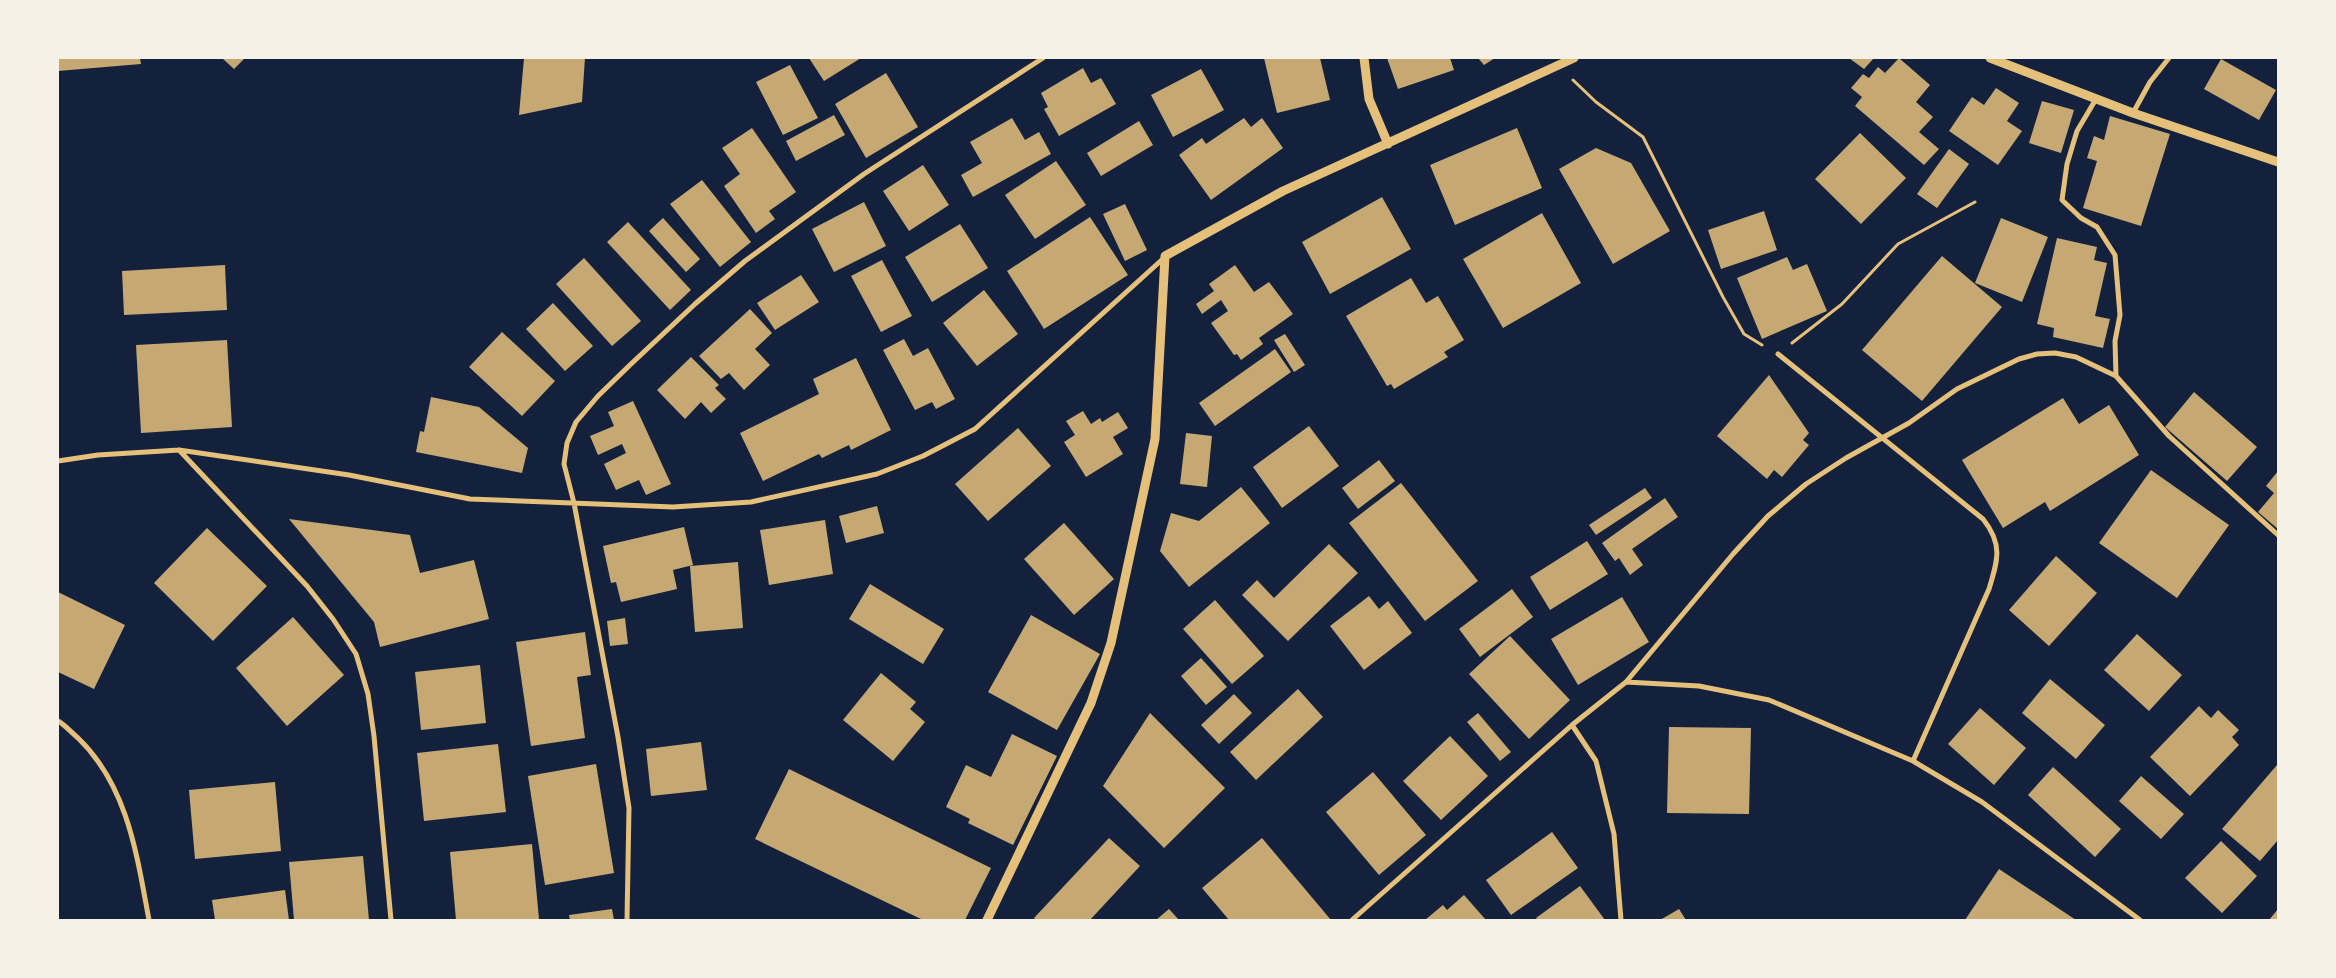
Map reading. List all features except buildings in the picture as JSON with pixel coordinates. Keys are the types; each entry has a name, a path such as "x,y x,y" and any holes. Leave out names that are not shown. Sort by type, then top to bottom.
{"street":[{"path":"627,920 629,808 574,503 564,464 567,443 576,422 598,396 631,364 695,304 745,261 864,174 1044,58"},
{"path":"1364,58 1369,99 1388,144"},
{"path":"58,461 98,455 179,450 349,475 470,499 673,507 751,502 877,474 923,456 975,429 1165,256 1284,191 1574,58"},
{"path":"1990,58 2133,113 2278,162"},
{"path":"2133,113 2150,82 2170,58"},
{"path":"2097,98 2077,131 2067,164 2062,200 2082,218 2097,227 2115,255 2120,315 2115,341 2116,376"},
{"path":"987,920 1091,703 1111,643 1155,439 1165,256"},
{"path":"1352,920 1572,725 1626,682 1733,554 1768,516 1806,484 1846,458 1909,423 1957,389 1992,370 2019,359 2056,352 2076,357 2116,376 2169,436 2278,535"},
{"path":"1778,354 1983,519 1993,532 1998,550 1996,567 1989,589 1913,761"},
{"path":"179,450 307,586 333,619 356,654 368,694 374,736 391,920"},
{"path":"1626,682 1699,686 1769,700 1913,761 1982,802 2140,920"},
{"path":"58,721 91,751 113,784 133,836 149,920"},
{"path":"1572,725 1596,761 1614,834 1622,920"}],"path":[{"path":"1557,66 1596,102 1644,137 1723,297 1744,334 1778,354 1842,304 1898,244 1975,202"}]}
